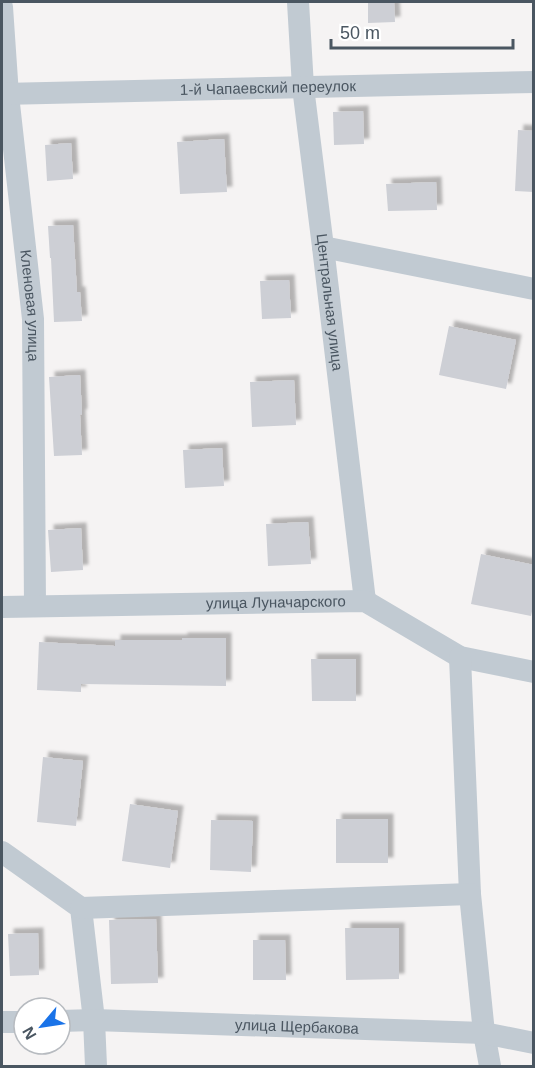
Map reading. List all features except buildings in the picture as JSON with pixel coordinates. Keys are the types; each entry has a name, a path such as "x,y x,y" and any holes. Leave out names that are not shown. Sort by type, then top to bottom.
{"street":[{"name":"Центральная улица","path":"298,2 303,87 365,601"},
{"name":"Кленовая улица","path":"2,7 5,94 33,319 35,606"},
{"name":"1-й Чапаевский переулок","path":"5,94 534,82"},
{"path":"323,247 534,289"},
{"name":"улица Луначарского","path":"2,607 365,601 460,657 534,672"},
{"path":"460,657 470,894 484,1033 490,1066"},
{"path":"2,852 81,908 470,894"},
{"path":"81,908 94,1020 96,1066"},
{"name":"улица Щербакова","path":"72,1021 484,1033 534,1043"}]}
